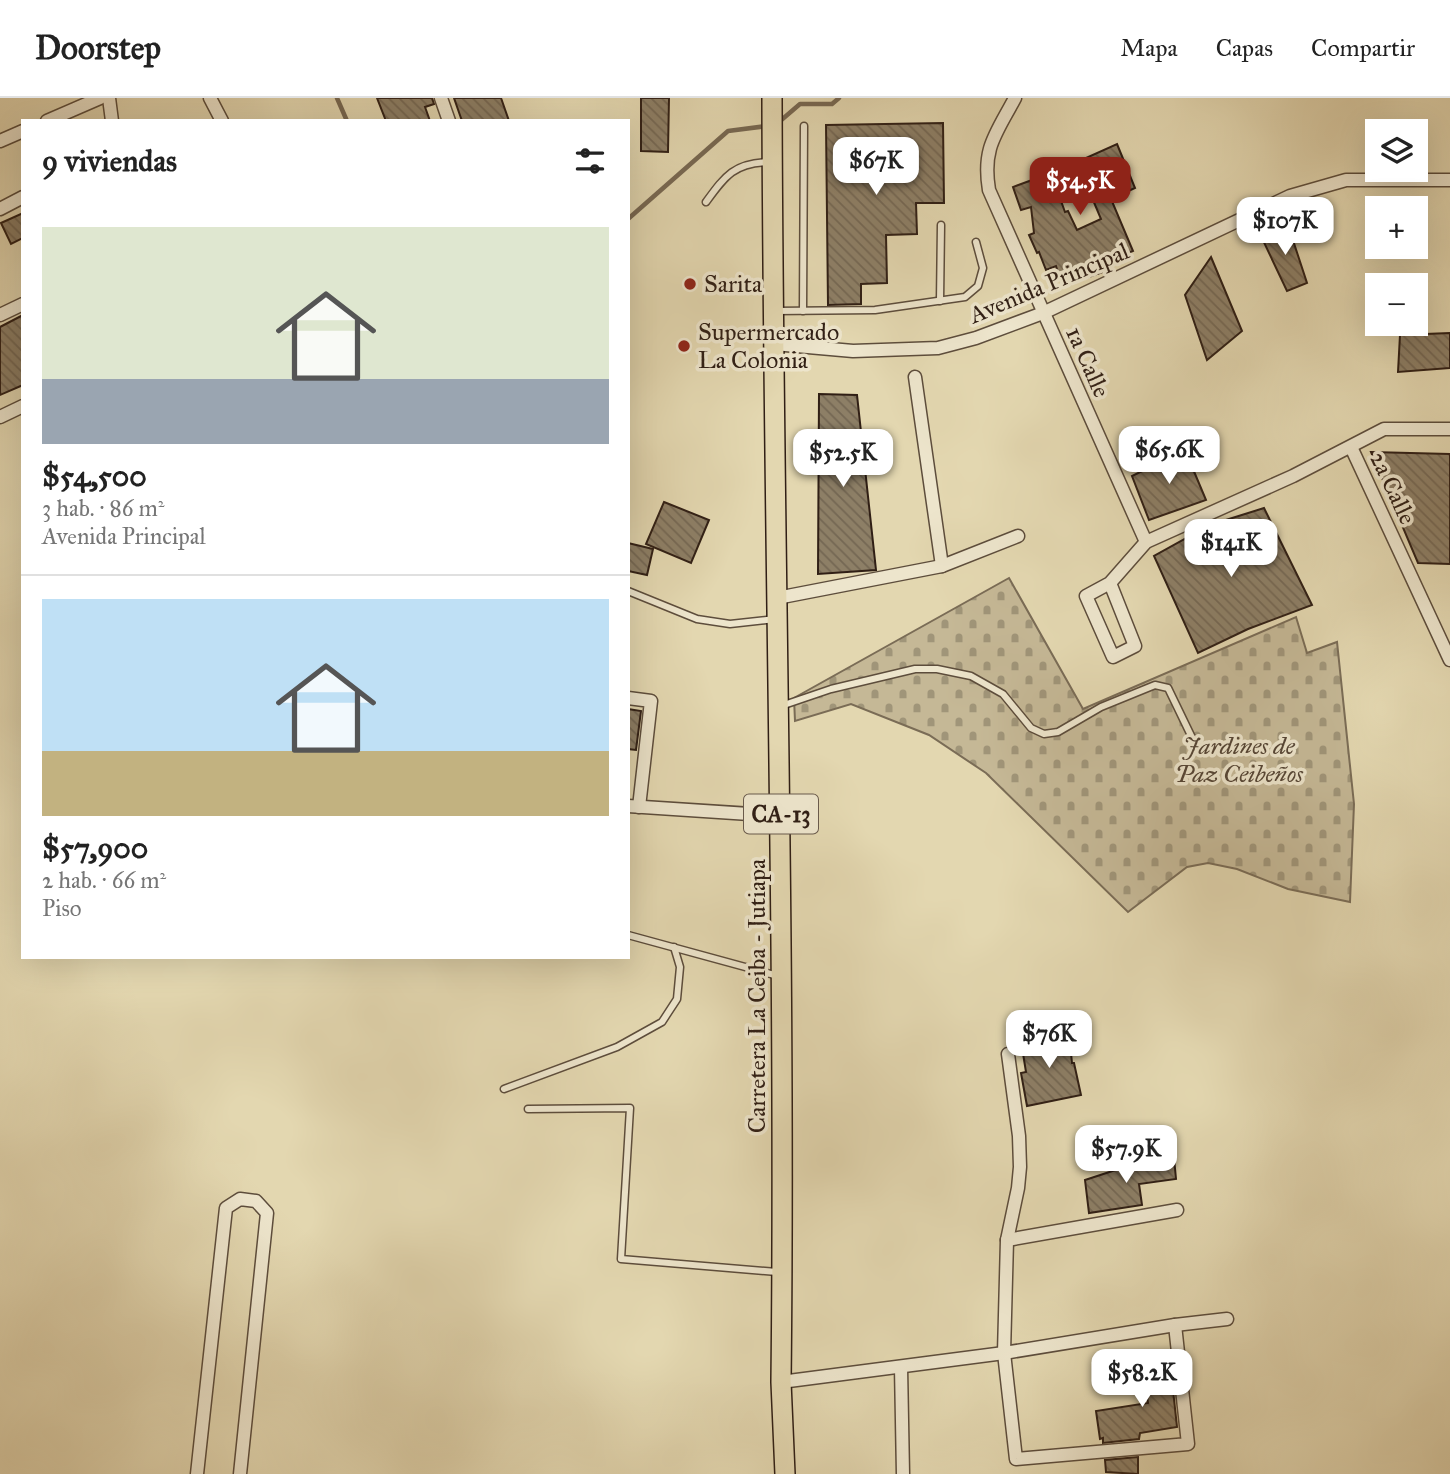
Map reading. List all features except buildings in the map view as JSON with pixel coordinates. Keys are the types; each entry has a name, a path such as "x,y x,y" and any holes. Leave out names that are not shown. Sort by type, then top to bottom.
{"main road":[{"name":"Carretera La Ceiba - Jutiapa","path":"772,104 781,816 781,1382 785,1474"}],"street":[{"path":"52,119 100,98"},
{"path":"109,98 112,119"},
{"path":"210,98 221,119"},
{"path":"441,98 448,119"},
{"name":"1a Calle","path":"1014,98 989,146 986,168 989,190 1146,542"},
{"path":"0,141 21,132"},
{"name":"Avenida Principal","path":"774,344 853,351 938,348 976,338 1043,313 1290,196 1346,180 1450,180"},
{"path":"0,209 21,198"},
{"path":"0,315 21,305"},
{"path":"915,377 942,566"},
{"path":"0,417 21,407"},
{"path":"1110,583 1135,646 1113,657 1086,596 1110,583 1146,542 1293,476 1384,429 1450,429"},
{"name":"2a Calle","path":"1351,447 1450,660"},
{"path":"778,598 942,566 1018,536"},
{"path":"630,698 651,701 634,807 781,816"},
{"path":"1008,1054 1019,1136 1020,1167 1007,1240 1004,1353 1016,1459 1188,1444 1175,1325"},
{"path":"197,1474 226,1208 240,1199 256,1201 267,1213 240,1474"},
{"path":"1007,1240 1178,1210"},
{"path":"781,1382 1004,1353 1227,1319"},
{"path":"901,1367 903,1474"}],"lane":[{"path":"803,311 804,126"},
{"path":"706,202 719,184 736,168 772,159"},
{"path":"940,301 941,225"},
{"path":"773,311 875,310 965,297 978,286 983,268 976,242"},
{"path":"630,593 697,619 730,624 778,619"},
{"path":"779,706 831,689 915,670 937,669 971,676 1003,694 1031,728 1044,734 1058,732 1101,708 1155,685 1162,685 1168,688 1197,748"},
{"path":"630,935 780,976"},
{"path":"504,1089 617,1047 662,1022 677,999 680,967 674,947"},
{"path":"528,1109 631,1108 621,1259 783,1272"}],"green space":[{"name":"Jardines de Paz Ceibeños","path":"1009,578 1083,709 1296,617 1307,653 1337,642 1354,804 1350,902 1288,889 1237,869 1208,863 1187,867 1128,912 986,773 929,735 851,704 795,721 794,698"}],"waterway":[{"path":"337,98 346,119"},
{"path":"779,122 800,104 832,104 839,98"},
{"path":"630,217 728,131 767,126"}],"place":[{"name":"Sarita","path":"690,284"},
{"name":"Supermercado La Colonia","path":"684,346"}]}
